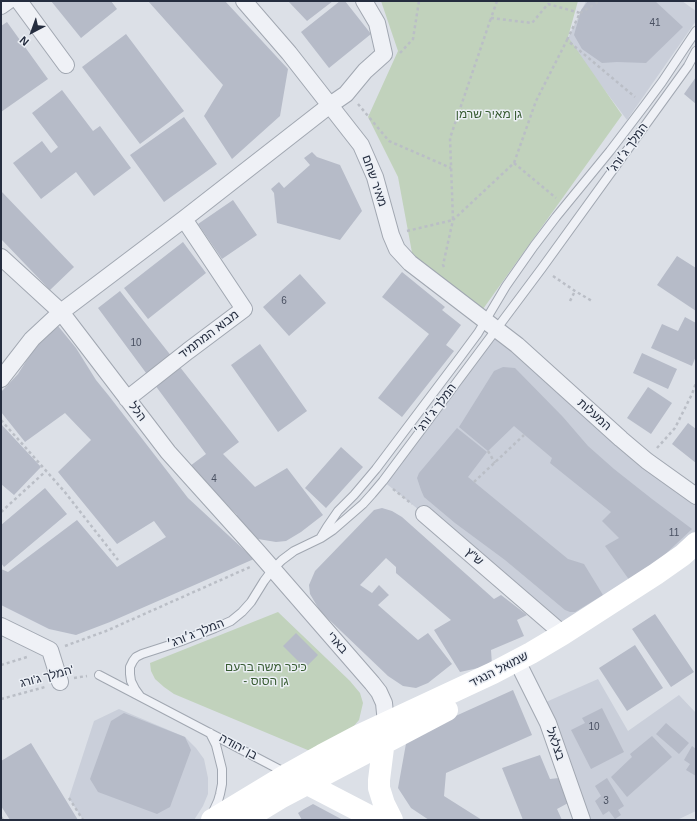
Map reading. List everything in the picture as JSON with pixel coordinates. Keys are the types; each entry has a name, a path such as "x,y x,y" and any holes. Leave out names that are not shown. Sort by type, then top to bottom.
{"street":[{"path":"1,6 8,1"},
{"path":"19,1 66,65"},
{"name":"מאיר שחם","path":"244,1 289,53 362,145 375,177 391,235 397,249 410,263 491,325"},
{"path":"1,379 32,339 61,312 346,94 365,71 384,54 377,23 364,1"},
{"name":"מבוא המתמיד","path":"128,399 188,350 244,308 184,219"},
{"name":"הלל","path":"1,257 61,312 168,452 273,569"},
{"name":"המעלות","path":"491,325 517,345 647,461 696,496"},
{"name":"ש\"ץ","path":"424,514 563,634"},
{"name":"שמואל הנגיד","path":"244,820 307,783 385,733 493,673 531,654 656,574 683,555 696,542"},
{"name":"שמואל הנגיד","path":"212,820 288,774 352,739 385,733 522,671 660,584 681,570 696,557"},
{"name":"בארי","path":"273,569 379,692 384,703 385,733"},
{"path":"1,626 50,650 60,682"},
{"name":"בצלאל","path":"522,671 548,724 582,820"},
{"path":"385,733 379,788 384,804 392,820"},
{"name":"בן יהודה","path":"288,774 377,820"}],"lane":[{"path":"321,538 338,511 354,495 396,443 461,356 491,325 506,286 556,217 610,151 645,105 696,31"},
{"name":"המלך ג׳ורג׳","path":"140,696 131,681 130,674 130,667 136,657 180,642 230,621 242,612 251,602 264,581 282,560 294,551 321,538 333,530 362,504 383,481 491,325 542,268 683,72 696,51"},
{"name":"בן יהודה","path":"98,675 288,774"},
{"path":"208,820 220,794 222,784 222,769 216,745 210,733"}],"path":[{"path":"447,271 443,265 453,220 450,138 492,18 496,1"},
{"path":"391,235 453,220 514,163 536,101 580,13 600,1"},
{"path":"492,18 532,23 548,4 580,13"},
{"path":"567,40 645,105"},
{"path":"389,141 451,168"},
{"path":"514,163 565,206"},
{"path":"542,268 592,301"},
{"path":"570,301 575,291"},
{"path":"647,461 674,428 692,394 696,383"},
{"path":"1,420 64,491 118,560"},
{"path":"474,482 524,435"},
{"path":"488,451 495,463"},
{"path":"1,512 46,471"},
{"path":"383,481 424,514"},
{"path":"50,650 106,631 252,566"},
{"name":"המלך ג'ורג'","path":"1,699 72,678 98,675"},
{"path":"69,798 83,820"}],"shaded area":[{"path":"586,1 682,1 696,11 696,21 627,120 567,40"},
{"path":"497,329 696,496 696,543 563,634 424,514 383,481"},
{"path":"598,679 628,731 679,695 696,713 696,811 677,820 591,820 546,702"},
{"path":"119,709 185,737 204,759 208,778 208,794 203,806 194,820 83,820 69,798 94,721"}],"green space":[{"name":"גן מאיר שרמן","path":"381,1 578,1 568,37 622,115 483,309 413,258 398,177 368,117 398,51"},
{"name":"כיכר משה ברעם - גן הסוס","path":"278,612 350,681 360,693 363,703 359,720 353,727 310,751 174,694 155,679 151,671 150,663"}],"building":[{"path":"51,1 111,1 117,9 81,38"},
{"path":"148,1 225,1 288,69 280,116 232,159 204,116 223,85"},
{"path":"288,1 333,1 307,21"},
{"path":"340,1 345,1 371,34 329,68 301,32"},
{"path":"588,1 655,1 683,27 646,63 602,63 582,49 574,35 581,10"},
{"path":"7,22 48,79 1,112 1,26"},
{"path":"126,34 184,111 140,144 82,67"},
{"path":"696,77 696,104 684,94"},
{"path":"62,90 93,131 100,126 131,168 94,196 76,172 41,199 13,163 42,141 51,153 58,147 32,113"},
{"path":"184,117 217,164 164,202 130,155"},
{"path":"312,152 317,157 340,165 362,211 340,240 277,223 274,193 271,189 279,182 284,188 310,165 304,158"},
{"path":"1,191 74,267 50,290 1,239"},
{"path":"233,200 257,235 222,259 198,224"},
{"path":"183,242 206,273 148,319 124,288"},
{"path":"677,256 696,268 696,311 657,285"},
{"path":"402,272 445,307 442,310 461,325 446,345 454,351 402,417 378,398 429,334 382,297"},
{"path":"300,274 326,303 289,336 263,307"},
{"path":"120,291 239,442 223,454 255,487 287,468 323,515 301,532 286,541 276,542 258,539 246,531 234,518 237,515 190,466 206,454 98,308"},
{"path":"685,317 696,323 696,356 692,366 651,348 662,324 678,331"},
{"path":"58,326 76,348 96,380 188,498 254,559 110,622 76,635 49,629 1,605 1,569 8,572 77,520 117,567 166,537 154,521 117,544 58,472 91,440 65,413 25,442 1,412 1,392 18,374 35,347"},
{"path":"260,344 307,411 278,432 231,365"},
{"path":"642,353 677,369 668,389 633,373"},
{"path":"503,367 515,368 563,417 588,446 614,469 692,529 659,560 630,581 605,546 619,538 602,521 611,512 550,463 552,458 514,426 488,451 459,427 494,371"},
{"path":"648,387 672,403 651,434 627,418"},
{"path":"688,423 696,429 696,463 672,444"},
{"path":"1,424 41,467 14,495 1,484"},
{"path":"457,428 487,452 468,477 568,559 584,564 603,595 575,612 565,610 505,560 455,523 424,497 417,478 419,473"},
{"path":"341,447 363,467 326,508 305,488"},
{"path":"45,488 67,514 4,567 1,563 1,525"},
{"path":"382,508 392,511 402,517 494,599 501,595 527,615 517,620 524,636 491,650 492,665 460,672 434,630 451,620 396,573 396,567 386,558 360,585 372,593 379,585 389,595 378,605 418,640 428,633 452,664 428,683 416,688 403,686 388,676 320,611 310,594 309,585 315,571 374,510"},
{"path":"655,614 694,672 671,687 632,629"},
{"path":"296,633 318,655 305,668 283,646"},
{"path":"635,645 663,688 627,711 599,668"},
{"path":"513,690 532,735 446,773 444,796 482,820 429,820 411,808 398,788 407,738"},
{"path":"602,708 624,752 591,769 571,730 585,723 582,718"},
{"path":"124,713 185,737 191,750 170,807 157,814 98,792 90,779 111,721"},
{"path":"666,723 689,743 679,754 656,734"},
{"path":"652,736 672,757 627,797 611,777 632,757 630,754"},
{"path":"31,743 78,820 10,820 1,806 1,761"},
{"path":"692,746 696,749 696,776 686,770 690,764 684,760"},
{"path":"540,755 550,779 559,778 570,802 557,809 562,820 523,820 502,768"},
{"path":"607,778 624,806 618,810 621,815 615,819 609,811 603,815 595,801 601,796 595,786"},
{"path":"313,804 343,820 302,820 298,813"}]}
